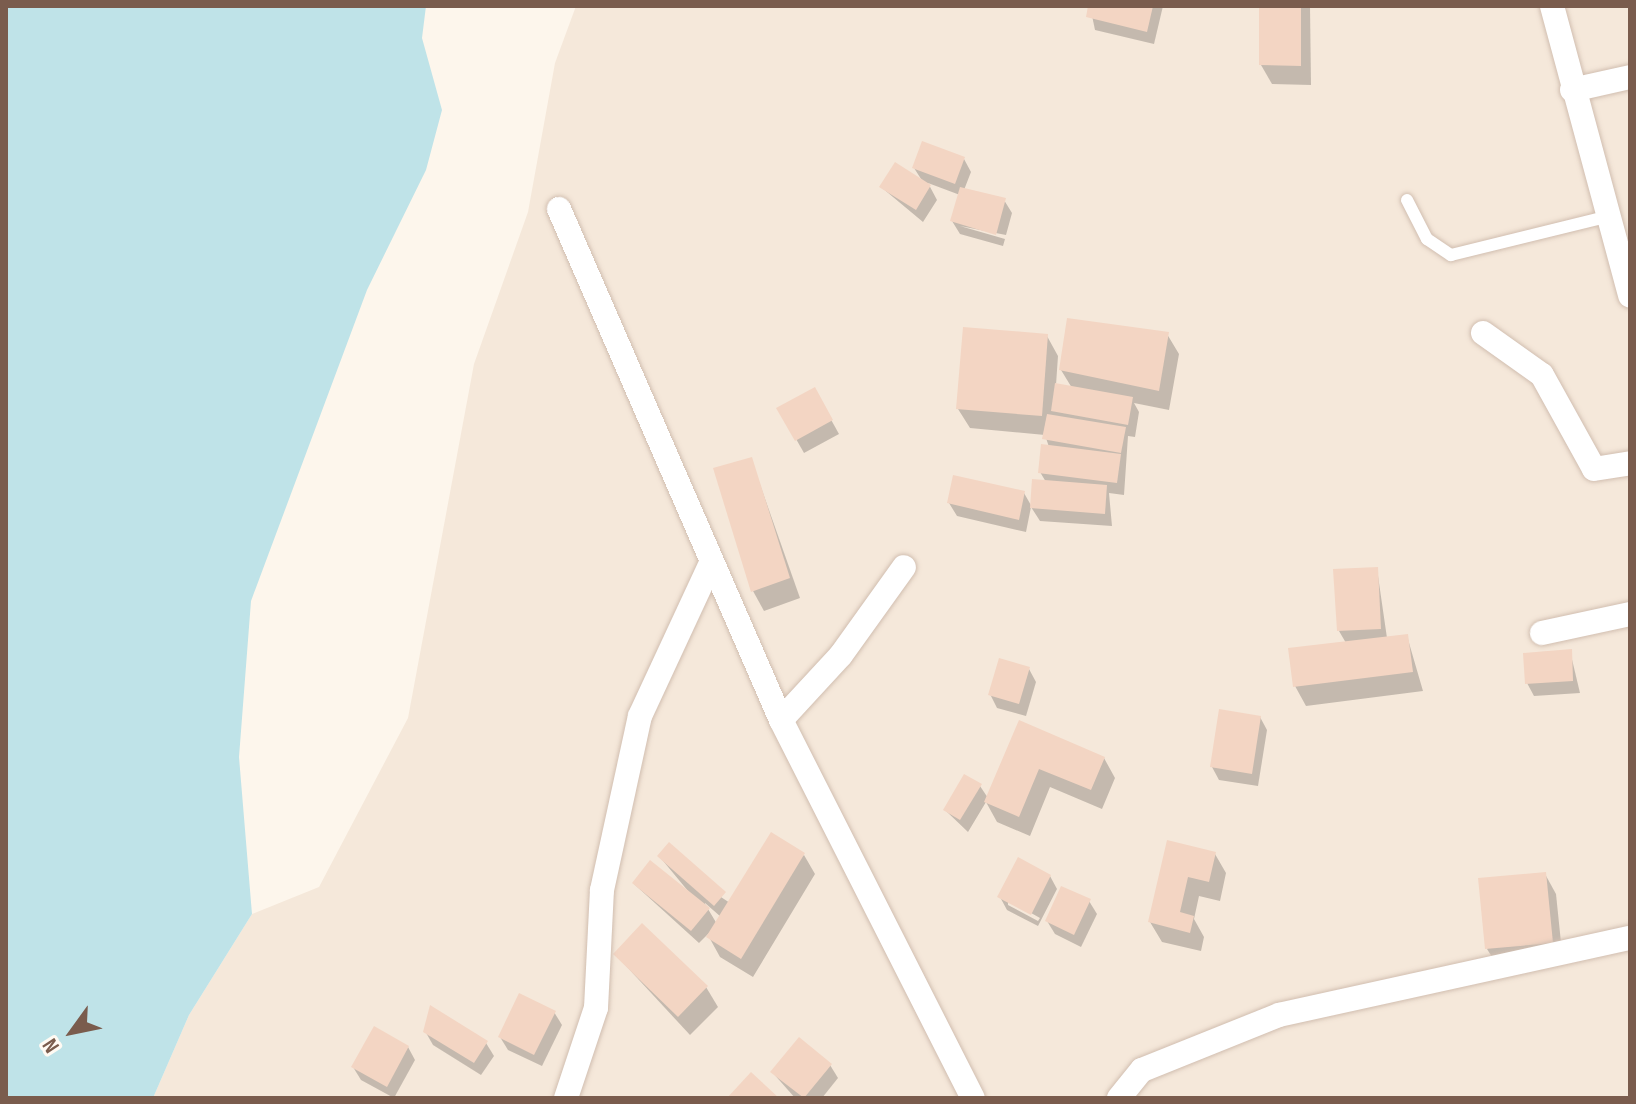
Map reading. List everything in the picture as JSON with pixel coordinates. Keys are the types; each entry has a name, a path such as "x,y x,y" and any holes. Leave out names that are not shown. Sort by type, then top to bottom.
{"street":[{"path":"1552,6 1572,90 1610,216 1624,245 1630,296"},
{"path":"1572,90 1630,77"},
{"path":"559,209 781,720 973,1098"},
{"path":"1483,333 1542,375 1594,469 1630,463"},
{"path":"566,1098 596,1008 602,890 640,716 711,563"},
{"path":"781,720 841,655 904,567"},
{"path":"1542,633 1630,614"},
{"path":"1119,1098 1142,1070 1279,1015 1630,938"}],"lane":[{"path":"1407,200 1427,239 1451,255 1610,216"}],"shaded area":[{"path":"576,6 1630,6 1630,1098 153,1098 189,1015 252,914 319,887 408,718 474,364 528,212 555,63"}],"water":[{"path":"6,6 426,6 422,38 442,110 426,170 367,290 251,601 239,757 252,914 189,1015 153,1098 6,1098"}],"building":[{"path":"1088,6 1153,6 1147,32 1086,17"},
{"path":"1259,6 1301,6 1301,66 1259,65"},
{"path":"922,141 965,157 955,184 912,168"},
{"path":"895,162 931,185 916,210 879,187"},
{"path":"960,187 1006,198 996,235 950,221"},
{"path":"1067,318 1169,332 1159,391 1059,370"},
{"path":"963,327 1048,334 1042,416 956,409"},
{"path":"1055,383 1133,397 1128,425 1051,411"},
{"path":"815,387 833,420 795,441 776,408"},
{"path":"1047,414 1126,427 1121,453 1042,439"},
{"path":"1041,444 1121,454 1117,483 1038,473"},
{"path":"752,457 790,578 751,592 713,468"},
{"path":"953,475 1025,491 1019,520 947,503"},
{"path":"1032,479 1107,485 1105,514 1030,508"},
{"path":"1378,567 1381,629 1337,631 1333,569"},
{"path":"1408,634 1413,672 1293,687 1288,648"},
{"path":"1572,649 1573,681 1525,684 1523,653"},
{"path":"999,658 1030,667 1019,704 988,695"},
{"path":"1219,709 1261,716 1252,774 1210,767"},
{"path":"1019,720 1105,757 1091,790 1039,769 1019,817 984,802"},
{"path":"964,774 982,784 960,820 943,810"},
{"path":"771,832 805,853 741,959 706,937"},
{"path":"1167,840 1216,852 1209,882 1188,877 1180,912 1194,916 1190,933 1148,922"},
{"path":"669,842 726,892 714,906 657,856"},
{"path":"1018,857 1051,875 1031,915 997,897"},
{"path":"650,860 710,908 691,931 632,883"},
{"path":"1546,872 1553,943 1485,949 1478,878"},
{"path":"1061,886 1091,899 1074,935 1045,921"},
{"path":"642,923 708,986 678,1017 613,954"},
{"path":"519,993 556,1011 534,1055 498,1037"},
{"path":"430,1005 488,1041 474,1063 423,1032"},
{"path":"374,1026 409,1046 387,1087 351,1067"},
{"path":"799,1037 832,1064 804,1098 770,1072"},
{"path":"751,1072 779,1098 727,1098"}]}
